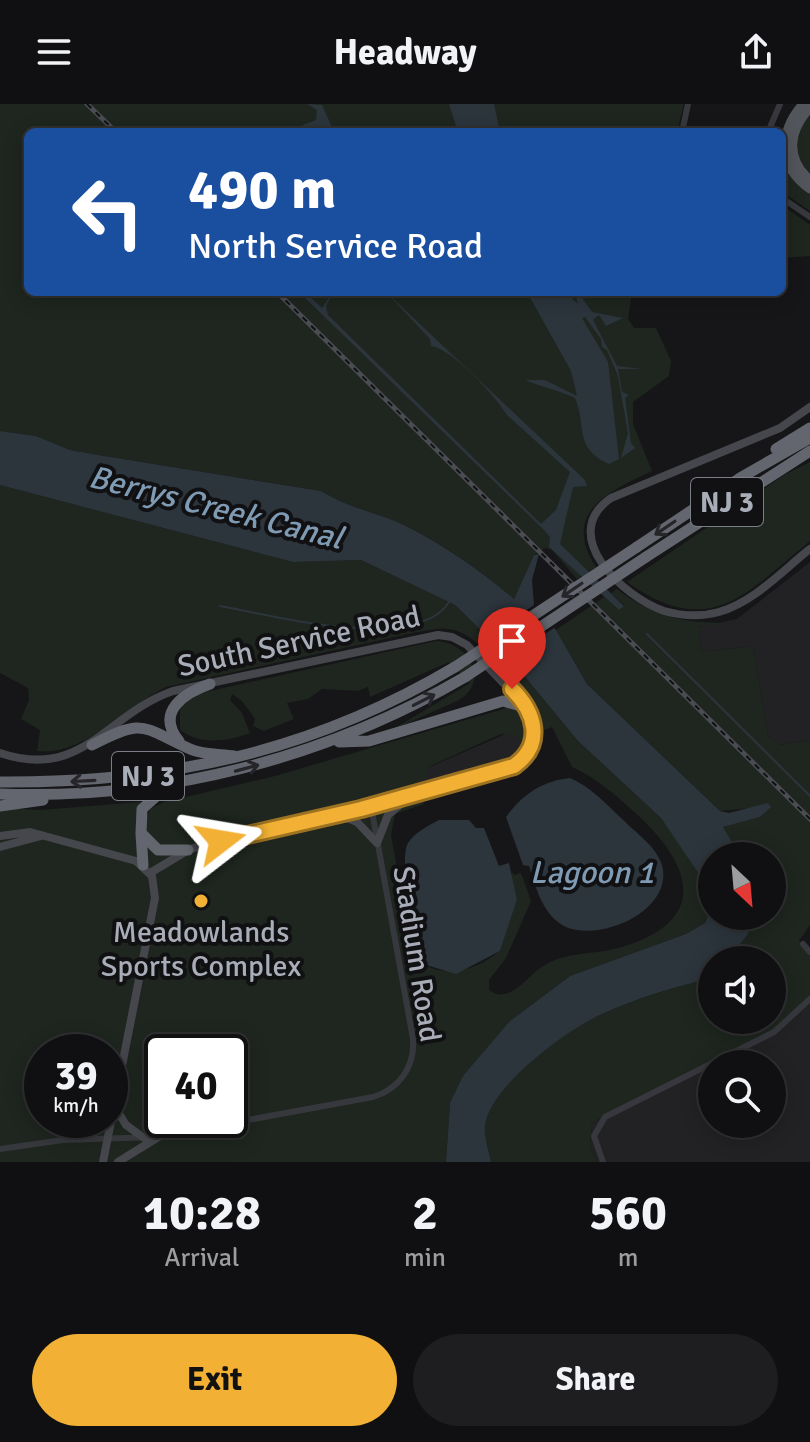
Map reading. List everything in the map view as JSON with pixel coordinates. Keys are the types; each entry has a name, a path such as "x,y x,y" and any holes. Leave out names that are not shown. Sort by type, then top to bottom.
{"highway":[{"path":"740,478 760,459 810,428"},
{"name":"NJ 3","path":"0,782 51,783 141,777 242,757 362,715 455,667 740,478 810,438"},
{"name":"NJ 3","path":"0,794 86,793 171,784 244,769 330,742 405,710 465,677 810,451"},
{"path":"182,744 171,729 172,708 183,695 210,684"},
{"path":"390,735 421,721 505,695 512,689"},
{"path":"330,742 369,741 503,701 528,708"},
{"path":"92,745 120,730 136,726 157,730 197,751 242,757"},
{"path":"0,774 51,783"},
{"path":"147,869 141,833 142,809 171,784"},
{"path":"0,806 86,793"},
{"path":"141,833 158,850 188,850"}],"main road":[{"path":"786,138 787,126 803,104"},
{"path":"810,110 798,122 792,138 792,152 798,167 810,180"},
{"path":"786,152 792,171 810,189"}],"street":[{"path":"683,128 688,104"},
{"path":"770,128 780,104"},
{"path":"786,201 810,217"},
{"path":"810,407 780,428 608,500 594,517 590,537 599,560 633,594 664,611 692,615 738,605 810,549"},
{"name":"South Service Road","path":"0,753 45,760 70,755 92,745 156,698 438,635 467,645 528,708"},
{"path":"0,836 30,832 46,835 147,869 188,850 371,806 517,763 534,739 534,722 528,708"},
{"path":"336,814 357,822 377,843 388,815 415,794"},
{"name":"Stadium Road","path":"248,1120 373,1097 401,1080 411,1060 413,1043 371,806"},
{"path":"0,847 46,835"},
{"path":"128,1035 155,898 147,869"},
{"path":"803,944 810,952"},
{"path":"603,1162 594,1136 605,1117 774,1032 810,999"},
{"path":"128,1126 144,1138"},
{"path":"103,1162 107,1138"},
{"name":"Stadium Road","path":"0,1149 63,1140 107,1138"},
{"name":"Stadium Road","path":"128,1138 144,1138"},
{"path":"118,1162 133,1149 156,1138"}],"shaded area":[{"path":"0,104 684,104 678,128 24,128 24,296 631,296 628,319 634,328 656,328 671,361 669,376 633,402 633,424 652,471 620,487 595,506 587,518 584,532 586,548 596,567 577,579 552,550 545,548 534,555 514,599 473,566 426,536 321,491 70,450 36,436 0,431"},
{"path":"810,116 810,174 801,160 796,137"},
{"path":"786,165 791,177 810,193 810,211 786,195"},
{"path":"786,208 810,225 810,256 786,258"},
{"path":"810,462 810,541 745,593 725,604 704,609 681,608 656,599 627,582 784,475"},
{"path":"0,485 293,562 361,560 455,605 511,660 578,741 661,818 698,869 698,927 570,976 510,1021 450,1103 446,1162 0,1162 0,808 40,810 141,802 136,819 147,817 150,809 164,802 275,776 510,707 522,713 528,727 524,748 519,737 501,734 428,767 426,779 418,782 424,804 395,814 391,835 415,967 423,964 443,971 463,970 482,963 500,951 517,900 510,879 512,872 514,875 521,873 531,901 506,958 489,980 489,990 497,994 518,987 554,961 622,947 652,935 671,920 681,904 683,886 678,867 651,828 603,786 572,767 552,727 542,731 532,704 510,674 472,639 455,630 417,632 166,687 88,738 54,751 37,751 40,730 21,719 29,700 28,688 0,673"},
{"path":"810,562 810,740 780,745 768,736 753,646 701,652 699,627 737,619"},
{"path":"617,589 642,605 666,615 722,623 699,627 701,652 753,646 768,736 780,745 810,740 810,925 799,941 810,955 810,1002 786,1022 786,946 739,946 749,930 786,930 786,842 732,842 723,827 760,817 771,806 720,811 587,684 556,630 604,597 619,610 624,605 611,593"},
{"path":"436,641 458,648 472,664 473,683 469,692 459,700 390,731 470,683 449,662 370,697 368,687 358,691 322,689 308,699 287,703 294,719 264,731 253,726 255,719 242,701 232,694 230,700 242,713 250,733 205,740 180,730 180,705 201,693"},
{"path":"508,733 519,737 524,748 508,763 414,788 413,784 427,768"},
{"path":"698,982 698,1034 772,1034 741,1050 698,1050 698,1070 592,1123 590,1148 598,1162 491,1162 485,1126 500,1094 515,1077 551,1046 587,1022 642,998"},
{"path":"810,1002 810,1162 598,1162 590,1148 592,1123 698,1064 698,1138 786,1138 786,1050 724,1050 752,1034 786,1034 786,1015"}],"water":[{"path":"307,104 322,105 331,128 296,128 316,120 317,110"},
{"path":"449,104 494,104 499,128 457,128"},
{"path":"303,296 309,296 322,308 331,296 326,306 328,315 541,524 556,510 570,472 507,415 461,364 431,346 430,339 390,296 585,480 587,486 573,487 560,544 624,606 619,610 549,547 550,537"},
{"path":"529,296 569,296 578,304 576,296 581,296 592,312 623,318 606,326 599,315 593,320 617,366 642,369 618,369 622,392 629,395 625,398 631,443 635,448 621,458 628,433 618,376 607,350 602,347 601,339 585,317 582,318 608,362 619,459 609,464 590,451 575,398 525,380 545,380 577,396 571,371"},
{"name":"Berrys Creek Canal","path":"0,431 36,436 70,450 321,491 426,536 473,566 514,599 534,555 539,554 532,580 534,605 556,630 587,684 720,811 729,813 768,803 771,807 760,817 723,827 732,842 698,842 698,872 661,818 578,741 511,660 455,605 361,560 293,562 0,485"},
{"name":"Lagoon 1","path":"570,778 598,796 645,840 662,865 663,881 657,896 632,918 615,926 581,930 566,927 552,916 542,901 529,866 523,865 506,817 534,790"},
{"path":"439,820 469,820 476,828 484,828 499,866 509,863 517,900 500,951 456,974 423,964 405,867 408,843 418,832"},
{"path":"698,927 698,930 749,930 739,946 698,946 698,982 602,1014 551,1046 515,1077 490,1111 485,1130 491,1162 446,1162 450,1103 463,1076 510,1021 570,976"}],"pier":[{"path":"537,603 557,626 506,660 485,638"}],"waterway":[{"path":"220,606 341,627 376,628 407,626 432,617 449,602"},
{"path":"647,634 810,796"}],"railway":[{"path":"87,104 112,128"},
{"path":"281,296 810,819"}],"place":[{"name":"Meadowlands Sports Complex","path":"201,901"}],"route":[{"path":"221,841 361,809 514,766 529,750 535,730 530,711 512,689"}]}
